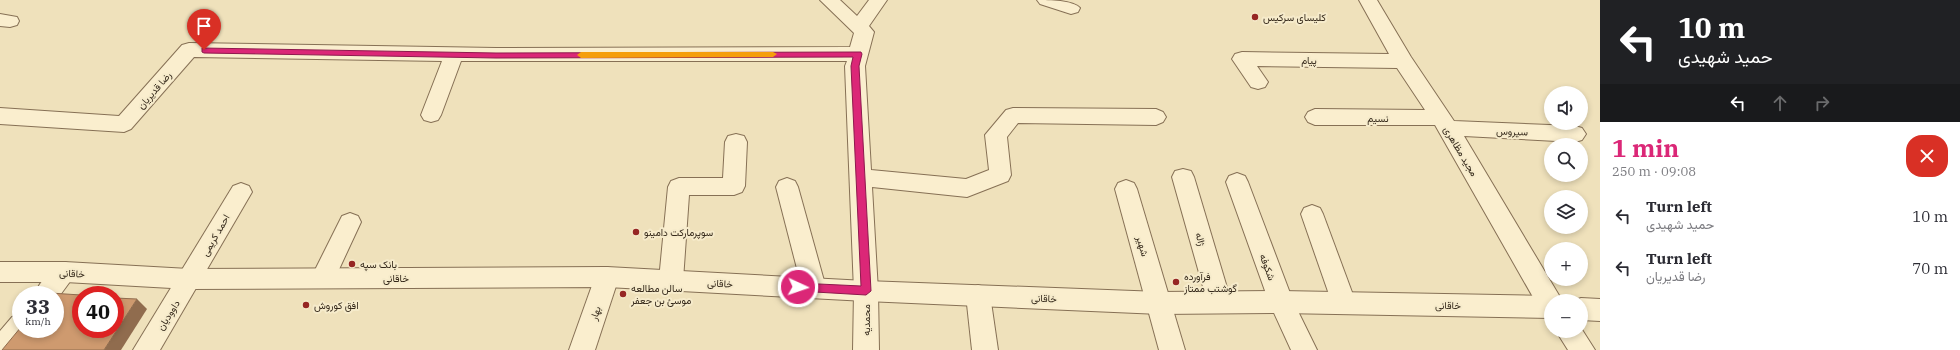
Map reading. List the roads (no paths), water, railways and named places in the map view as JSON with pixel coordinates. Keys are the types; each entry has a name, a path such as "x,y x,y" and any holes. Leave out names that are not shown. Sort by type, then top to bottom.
{"street":[{"path":"829,0 859,27 878,0"},
{"path":"1046,0 1070,8"},
{"name":"مجید مظاهری","path":"1368,0 1403,60 1444,123 1544,294"},
{"name":"محمدیه","path":"859,27 864,32 855,66 866,291 866,350"},
{"name":"رضا قدیریان","path":"0,116 124,124 189,50 454,55 858,54"},
{"path":"431,115 454,55"},
{"name":"پیام","path":"1258,82 1242,59 1403,60"},
{"path":"860,177 967,188 1000,175 996,135 1013,115 1156,117"},
{"name":"نسیم","path":"1315,117 1444,123"},
{"name":"سیروس","path":"1444,123 1575,134"},
{"path":"671,280 680,187 734,186 736,142"},
{"name":"ژاله","path":"1183,177 1219,301"},
{"name":"شکوفه","path":"1237,182 1281,302 1304,350"},
{"path":"787,187 814,288"},
{"name":"شهیر","path":"1126,189 1160,303 1172,350"},
{"name":"احمد کریمی","path":"189,279 241,192"},
{"path":"1312,214 1344,303"},
{"path":"323,278 350,222"},
{"name":"خاقانی","path":"0,272 65,272 189,279 607,277 866,291 1160,303 1219,301 1544,306"},
{"path":"53,286 65,272"},
{"name":"بهار","path":"582,350 607,277"},
{"name":"داوودیان","path":"146,350 189,279"},
{"path":"978,295 985,350"},
{"path":"1588,309 1600,310"},
{"path":"0,350 12,336"},
{"path":"1574,338 1582,350"}],"place":[{"name":"کلیسای سرکیس","path":"1255,17"},
{"name":"سوپرمارکت دامینو","path":"636,232"},
{"name":"بانک سپه","path":"352,264"},
{"name":"فرآورده گوشتب ممتاز","path":"1176,282"},
{"name":"سالن مطالعه موسئ بن جعفر","path":"623,294"},
{"name":"افق کوروش","path":"306,305"}]}
